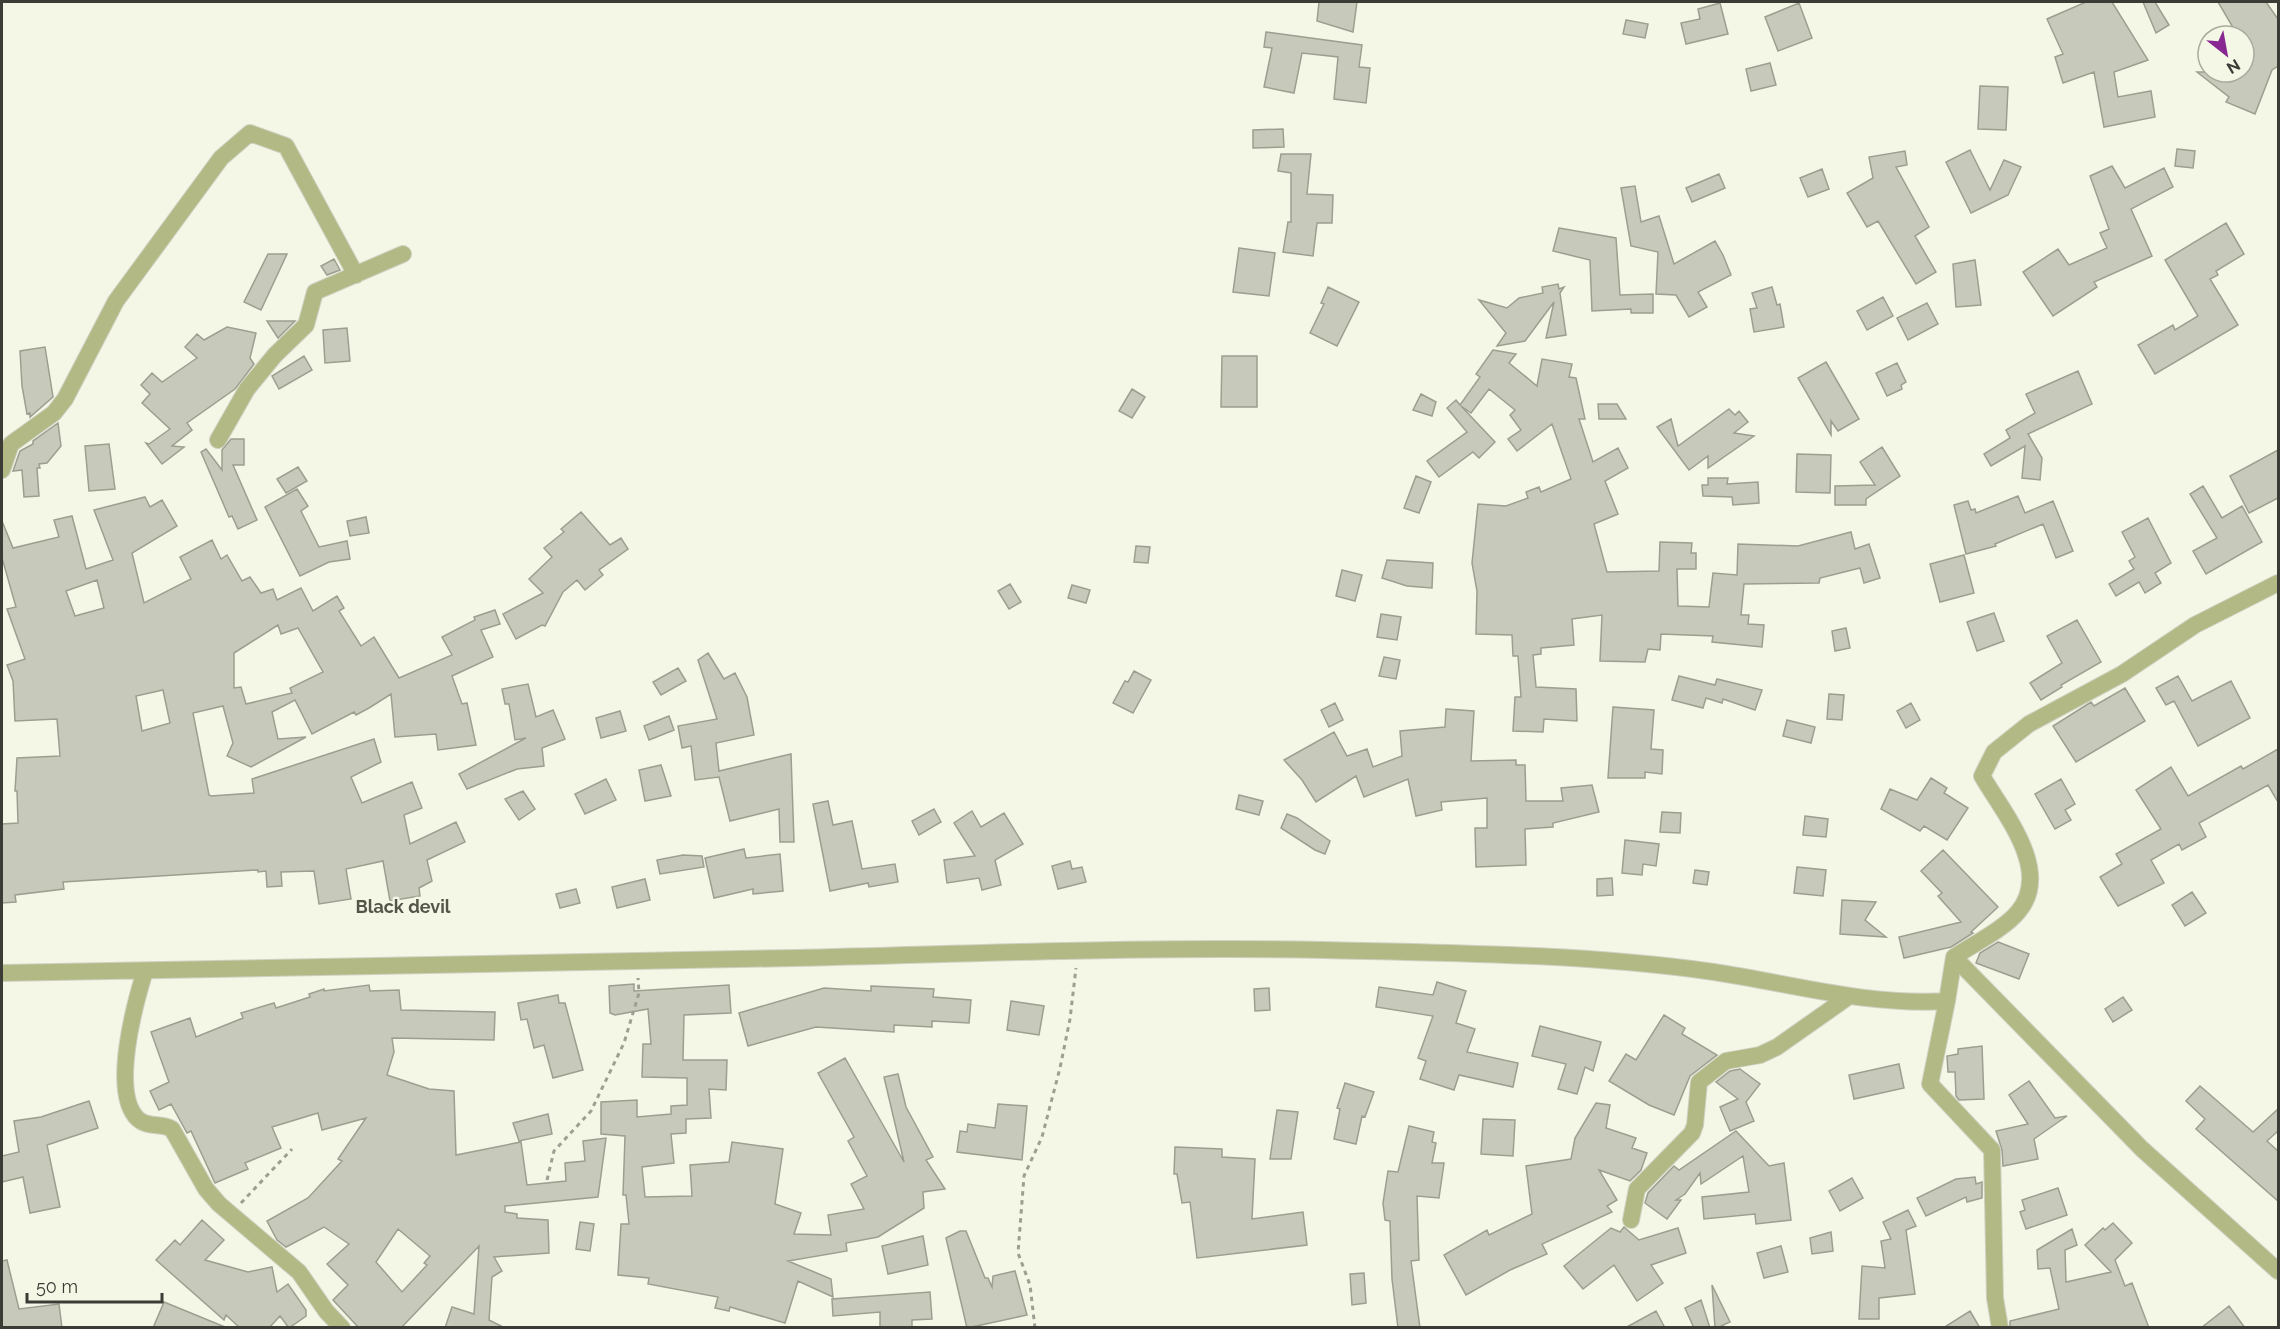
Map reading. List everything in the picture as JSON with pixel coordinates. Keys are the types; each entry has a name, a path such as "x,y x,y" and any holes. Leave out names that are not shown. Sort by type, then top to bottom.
{"street":[{"path":"2,470 11,444 54,413 65,399 117,301 221,158 250,133 286,146 356,275"},
{"path":"218,440 247,389 275,356 306,326 315,292 403,254"},
{"path":"2000,1328 1995,1298 1992,1150 1930,1084 1954,957 2016,914 2029,897 2032,881 2029,863 2016,835 1982,776 1994,752 2029,724 2122,674 2195,625 2278,583"},
{"path":"2,973 1270,948 1465,953 1565,959 1717,973 1848,997 1922,1003 1947,1001"},
{"path":"1954,957 2142,1149 2278,1271"},
{"path":"145,971 130,1018 126,1043 130,1105 139,1120 172,1129 206,1189 219,1204 299,1272 326,1311 342,1328"},
{"path":"1631,1220 1633,1200 1637,1189 1692,1133 1695,1125 1699,1082 1726,1061 1761,1055 1777,1047 1848,997"}],"path":[{"path":"1035,1328 1030,1285 1018,1252 1024,1176 1042,1137 1060,1068 1070,1019 1077,951"},
{"path":"547,1180 554,1151 591,1111 624,1044 639,993 636,962"},
{"path":"232,1213 292,1149"}],"building":[{"path":"1319,2 1357,2 1353,32 1317,21"},
{"path":"2086,2 2112,2 2148,60 2114,72 2118,97 2151,91 2155,117 2104,127 2094,72 2063,83 2055,57 2063,54 2047,19"},
{"path":"2143,2 2155,2 2169,25 2156,33"},
{"path":"2218,2 2266,2 2278,19 2278,66 2272,70 2255,114 2226,102 2229,97 2212,84 2256,84 2256,24 2231,24"},
{"path":"1720,3 1728,34 1686,44 1681,23 1700,19 1698,9"},
{"path":"1799,3 1812,38 1778,51 1765,17"},
{"path":"1626,20 1648,24 1645,38 1623,34"},
{"path":"1266,32 1362,45 1359,67 1370,68 1366,103 1334,99 1338,57 1302,53 1294,93 1264,87 1272,48 1264,47"},
{"path":"1770,63 1776,85 1751,91 1746,69"},
{"path":"1980,86 2008,87 2006,130 1978,129"},
{"path":"1283,129 1284,147 1253,148 1253,130"},
{"path":"2177,149 2195,151 2193,168 2175,166"},
{"path":"1970,150 1990,190 2004,160 2021,167 2008,195 1971,213 1946,162"},
{"path":"1905,151 1907,165 1896,167 1929,227 1915,236 1936,272 1916,284 1878,221 1867,227 1847,193 1873,178 1869,157"},
{"path":"1281,154 1311,154 1307,194 1333,195 1332,223 1317,223 1313,256 1283,252 1288,222 1291,222 1291,173 1278,171"},
{"path":"2112,166 2125,188 2164,168 2173,187 2131,209 2152,256 2094,282 2097,287 2053,316 2023,272 2058,249 2069,265 2107,248 2100,233 2109,229 2090,176"},
{"path":"1822,169 1829,189 1808,197 1800,178"},
{"path":"1719,174 1725,188 1692,202 1686,188"},
{"path":"1635,186 1641,222 1659,216 1674,264 1715,241 1723,255 1731,275 1698,292 1707,307 1689,317 1676,295 1656,294 1658,252 1631,246 1621,188"},
{"path":"2226,223 2244,254 2216,271 2218,275 2210,279 2238,325 2155,374 2138,345 2173,325 2175,330 2198,316 2165,260"},
{"path":"1559,228 1616,238 1620,295 1653,294 1653,313 1631,313 1631,309 1592,311 1590,260 1553,251"},
{"path":"1239,248 1275,253 1269,296 1233,292"},
{"path":"268,254 287,254 261,310 244,302"},
{"path":"334,259 340,270 327,275 321,266"},
{"path":"1975,260 1981,305 1956,307 1953,264"},
{"path":"1558,284 1559,289 1564,287 1560,293 1566,335 1546,338 1554,302 1525,341 1497,346 1506,333 1479,300 1507,308 1519,298 1543,293 1542,287"},
{"path":"1328,287 1359,302 1337,346 1310,333 1324,304 1321,303"},
{"path":"1772,287 1777,305 1780,304 1784,327 1754,332 1750,309 1757,308 1752,293"},
{"path":"1883,297 1893,316 1867,330 1857,311"},
{"path":"1927,303 1938,324 1908,340 1897,318"},
{"path":"267,321 295,321 278,338"},
{"path":"227,327 256,333 250,358 254,364 235,389 187,423 192,430 172,446 184,447 162,464 146,443 149,444 170,429 142,403 150,394 141,385 152,373 162,382 197,358 185,347 197,334 204,340"},
{"path":"347,328 350,361 325,363 323,330"},
{"path":"45,347 53,397 30,417 30,413 27,414 22,386 20,351"},
{"path":"1493,350 1516,354 1509,363 1537,386 1542,359 1572,364 1569,377 1576,378 1585,419 1579,419 1593,462 1618,448 1628,468 1605,481 1618,514 1594,524 1607,572 1659,571 1660,542 1692,543 1691,553 1696,553 1696,569 1677,569 1678,606 1709,607 1713,573 1737,575 1738,544 1798,546 1851,532 1855,549 1869,544 1880,578 1864,583 1860,568 1820,578 1819,583 1744,584 1741,615 1749,615 1748,624 1764,625 1762,647 1712,642 1713,636 1661,634 1660,650 1648,649 1645,662 1600,661 1602,615 1572,619 1574,645 1541,648 1541,654 1533,655 1536,687 1576,689 1577,721 1544,719 1543,732 1513,731 1515,697 1521,697 1518,656 1513,656 1512,635 1476,634 1477,591 1472,563 1478,504 1506,506 1528,498 1526,492 1539,487 1541,492 1571,479 1552,424 1517,451 1508,439 1521,430 1510,415 1515,410 1489,389 1471,413 1461,406 1495,442 1479,458 1473,452 1439,477 1427,461 1467,432 1447,408 1456,400 1460,405 1480,377 1476,374"},
{"path":"304,356 312,370 279,389 272,376"},
{"path":"1222,356 1257,356 1257,407 1221,407"},
{"path":"1826,362 1859,419 1838,431 1831,421 1831,435 1798,378"},
{"path":"1897,363 1906,382 1901,385 1902,389 1887,396 1876,373"},
{"path":"2078,371 2092,404 2028,434 2042,458 2040,480 2022,478 2025,446 1991,466 1984,454 2010,438 2006,430 2035,413 2026,394"},
{"path":"1132,389 1145,397 1132,418 1119,411"},
{"path":"1421,394 1436,402 1432,416 1413,410"},
{"path":"1598,404 1617,404 1626,419 1599,419"},
{"path":"1729,409 1735,415 1739,411 1748,422 1734,433 1754,436 1708,468 1708,456 1689,470 1657,427 1671,419 1678,446"},
{"path":"58,423 61,446 47,463 39,464 40,468 37,468 39,496 24,497 22,470 13,471 20,451 33,444 33,441"},
{"path":"231,439 244,439 244,465 233,465 257,520 238,529 232,516 229,517 201,452 206,449 222,470 222,450"},
{"path":"109,444 115,489 89,491 85,446"},
{"path":"1882,447 1900,476 1866,499 1866,505 1835,505 1835,486 1875,485 1860,462"},
{"path":"2278,450 2278,498 2249,513 2230,476"},
{"path":"1797,454 1831,455 1830,493 1796,492"},
{"path":"298,467 307,481 286,493 277,479"},
{"path":"1416,476 1431,482 1419,513 1404,508"},
{"path":"1708,478 1728,478 1727,484 1758,482 1759,503 1733,505 1732,497 1703,496 1702,485 1708,485"},
{"path":"2203,486 2222,518 2242,506 2262,542 2206,574 2193,551 2217,538 2190,494"},
{"path":"297,489 308,506 301,511 319,547 347,541 350,559 329,562 300,576 265,507"},
{"path":"2018,496 2025,513 2053,501 2073,551 2056,558 2043,524 1995,544 1996,546 1966,554 1954,505 1968,501 1971,510 1975,509 1976,513"},
{"path":"145,497 150,507 162,500 177,526 132,553 144,603 191,579 180,557 212,540 221,559 227,555 242,581 250,577 261,593 273,589 277,600 301,588 313,611 337,596 344,608 339,611 361,646 374,637 399,678 452,655 442,637 475,620 474,617 495,610 500,624 481,630 493,657 452,676 462,704 467,703 476,745 438,750 436,734 395,737 391,694 356,715 354,712 312,734 295,700 272,712 278,739 306,737 251,767 227,756 233,743 223,706 193,713 211,796 254,793 252,779 374,739 381,762 351,777 362,803 412,782 422,808 404,815 410,844 456,822 465,842 427,860 432,881 419,888 420,896 390,901 383,861 346,869 351,899 319,904 314,871 281,872 282,886 267,887 266,871 258,872 258,870 63,882 64,889 15,895 16,902 2,903 2,824 18,823 17,791 15,791 17,758 60,756 57,719 15,721 13,681 7,665 25,659 7,609 16,607 2,558 2,521 13,548 59,537 54,520 72,516 86,569 113,560 94,510","holes":["97,580 104,608 75,616 66,591","278,625 281,634 298,628 323,672 290,688 292,693 246,704 241,687 234,688 234,653","163,690 170,723 142,731 136,696"]},
{"path":"581,512 610,545 621,538 628,549 599,570 603,575 585,590 577,580 563,592 545,626 542,625 516,639 503,614 543,593 529,579 552,557 544,548 564,532 561,529"},
{"path":"366,517 369,533 350,536 347,521"},
{"path":"2148,518 2171,563 2155,573 2161,583 2145,593 2139,582 2116,596 2109,584 2134,569 2129,561 2135,557 2122,532"},
{"path":"1136,546 1150,547 1148,563 1134,562"},
{"path":"1964,555 1974,593 1940,602 1930,564"},
{"path":"1387,560 1433,563 1432,588 1407,586 1382,578"},
{"path":"1342,570 1362,575 1355,601 1336,596"},
{"path":"1010,584 1021,602 1009,609 998,591"},
{"path":"1072,585 1090,590 1086,603 1068,598"},
{"path":"1994,613 2004,641 1977,651 1967,622"},
{"path":"1381,614 1401,617 1397,640 1377,637"},
{"path":"2077,620 2101,662 2061,685 2062,687 2041,700 2030,683 2062,663 2047,636"},
{"path":"1846,628 1850,648 1835,651 1832,631"},
{"path":"708,653 724,679 735,673 747,697 754,735 716,743 719,771 791,754 794,842 780,842 779,809 730,821 719,777 695,780 691,746 682,748 678,726 717,719 698,660"},
{"path":"1384,657 1400,660 1396,679 1379,676"},
{"path":"678,668 686,681 661,695 653,682"},
{"path":"1134,671 1151,680 1133,713 1113,703 1125,681 1128,682"},
{"path":"1679,676 1715,685 1717,679 1762,690 1755,710 1723,699 1722,703 1706,698 1703,708 1672,700"},
{"path":"2178,676 2192,701 2231,681 2250,718 2198,746 2174,701 2166,705 2156,688"},
{"path":"528,684 536,717 553,710 565,739 542,748 544,766 517,769 467,789 459,774 526,738 515,740 509,704 505,704 502,689"},
{"path":"2125,688 2145,721 2076,762 2053,726 2091,702 2094,706"},
{"path":"1829,694 1844,695 1842,720 1827,719"},
{"path":"1335,703 1343,720 1329,727 1321,710"},
{"path":"1911,703 1920,720 1906,728 1897,711"},
{"path":"1613,707 1654,710 1651,749 1663,750 1662,774 1645,772 1645,778 1608,778"},
{"path":"1446,709 1474,711 1471,761 1516,760 1516,765 1525,765 1526,801 1563,801 1561,788 1592,785 1599,812 1553,823 1553,827 1525,829 1526,865 1476,867 1475,828 1487,828 1487,798 1441,802 1442,810 1416,816 1408,779 1364,797 1356,776 1316,802 1302,780 1284,760 1334,732 1347,756 1367,749 1373,767 1402,756 1400,731 1445,727"},
{"path":"620,711 626,731 601,738 596,718"},
{"path":"669,716 674,730 649,740 644,726"},
{"path":"1787,720 1815,727 1811,743 1783,736"},
{"path":"2278,749 2278,802 2268,785 2199,823 2206,837 2182,850 2179,844 2151,860 2164,883 2118,906 2100,877 2122,864 2116,854 2161,829 2136,790 2171,767 2188,796 2241,766 2243,769"},
{"path":"661,765 671,796 645,801 639,770"},
{"path":"1931,778 1947,788 1944,793 1968,808 1947,840 1924,826 1920,831 1881,809 1890,789 1917,800"},
{"path":"606,779 616,800 585,814 575,794"},
{"path":"2061,779 2075,804 2065,810 2071,820 2055,829 2035,794"},
{"path":"523,791 535,809 519,820 505,799"},
{"path":"1239,795 1263,801 1259,815 1236,809"},
{"path":"828,801 833,825 852,821 862,869 895,864 898,882 869,887 868,883 830,891 813,804"},
{"path":"934,809 941,822 919,835 912,821"},
{"path":"972,811 981,827 1004,813 1023,844 995,860 1001,885 982,890 979,878 947,883 944,860 975,856 954,823"},
{"path":"1662,812 1681,813 1680,833 1660,832"},
{"path":"1287,814 1297,818 1330,841 1325,854 1281,828"},
{"path":"1805,816 1828,819 1826,837 1803,835"},
{"path":"1625,840 1659,844 1656,866 1643,864 1642,875 1622,873"},
{"path":"744,849 746,858 780,854 783,891 753,894 753,889 714,898 705,858"},
{"path":"1943,850 1998,907 1971,932 1973,933 1951,947 1904,958 1899,937 1961,922 1938,896 1942,893 1921,871"},
{"path":"683,855 702,856 704,867 660,874 657,860"},
{"path":"1070,861 1072,869 1082,867 1086,882 1058,889 1052,866"},
{"path":"1797,867 1826,870 1823,896 1794,893"},
{"path":"1695,870 1709,872 1707,885 1693,883"},
{"path":"1612,878 1613,895 1597,896 1597,879"},
{"path":"645,879 650,900 617,908 612,887"},
{"path":"576,889 580,903 560,908 556,894"},
{"path":"2192,892 2206,913 2185,926 2172,905"},
{"path":"1842,900 1876,902 1865,920 1886,937 1840,934"},
{"path":"1998,942 2029,954 2019,979 1976,963 1980,953"},
{"path":"1437,982 1466,991 1456,1023 1475,1029 1467,1052 1518,1063 1513,1087 1459,1075 1454,1090 1420,1079 1426,1061 1418,1058 1433,1016 1376,1007 1379,987 1433,995"},
{"path":"634,984 634,991 729,985 731,1013 684,1015 683,1060 727,1060 726,1090 709,1089 711,1118 686,1119 686,1133 671,1134 674,1163 642,1167 645,1197 692,1196 690,1165 729,1162 732,1142 783,1149 775,1204 801,1213 794,1234 831,1235 828,1215 864,1209 851,1184 867,1176 848,1141 854,1137 818,1073 845,1058 904,1162 884,1077 898,1074 906,1107 933,1157 926,1160 945,1189 923,1192 924,1208 878,1237 846,1243 847,1251 788,1261 831,1279 833,1297 798,1281 785,1323 730,1307 729,1311 715,1308 718,1297 648,1284 649,1278 618,1275 621,1224 629,1224 626,1195 623,1195 625,1136 601,1134 601,1102 637,1100 637,1117 671,1114 671,1106 687,1105 687,1078 642,1077 643,1044 651,1044 648,1009 615,1015 610,1013 609,986"},
{"path":"369,985 370,991 399,990 401,1010 495,1012 494,1040 392,1038 394,1052 387,1075 429,1089 454,1091 456,1155 521,1142 527,1185 566,1181 565,1163 585,1161 583,1141 606,1138 598,1197 505,1206 505,1212 517,1214 517,1218 548,1220 549,1253 494,1257 502,1271 492,1277 489,1320 505,1328 445,1328 452,1307 474,1314 479,1246 401,1328 359,1328 333,1300 348,1285 327,1264 349,1244 324,1227 286,1247 277,1240 267,1221 308,1198 342,1161 338,1159 366,1118 322,1130 318,1113 272,1127 281,1148 245,1163 248,1169 215,1183 191,1131 187,1133 171,1104 159,1110 150,1091 169,1082 151,1032 190,1018 196,1037 243,1018 241,1013 274,1003 276,1008 310,997 309,994 324,989 324,991","holes":["398,1229 430,1256 424,1263 427,1265 402,1292 376,1262"]},
{"path":"871,986 934,989 933,997 971,1000 969,1023 932,1021 932,1027 894,1025 894,1032 816,1027 748,1046 739,1013 824,988 871,991"},
{"path":"1269,988 1270,1010 1255,1011 1254,989"},
{"path":"558,995 559,1003 565,1003 583,1070 553,1078 544,1045 534,1048 527,1019 521,1020 518,1003"},
{"path":"2123,997 2132,1010 2113,1022 2105,1009"},
{"path":"1011,1001 1044,1006 1039,1035 1007,1030"},
{"path":"1664,1015 1685,1028 1682,1034 1717,1055 1690,1076 1674,1115 1649,1105 1609,1081 1626,1054 1636,1060"},
{"path":"1540,1026 1601,1042 1593,1071 1585,1067 1577,1094 1558,1089 1566,1064 1532,1056"},
{"path":"1982,1046 1984,1099 1959,1100 1956,1096 1955,1072 1948,1072 1947,1056 1958,1054 1958,1049"},
{"path":"1899,1064 1904,1088 1854,1099 1849,1075"},
{"path":"1740,1069 1760,1084 1746,1102 1754,1121 1730,1131 1720,1107 1738,1099 1716,1082 1730,1071"},
{"path":"2029,1081 2055,1118 2067,1116 2034,1139 2038,1159 2003,1166 2002,1150 1996,1131 2028,1124 2009,1095"},
{"path":"1345,1083 1374,1092 1365,1117 1362,1116 1356,1144 1334,1139 1340,1109 1337,1108"},
{"path":"2200,1086 2253,1132 2278,1109 2278,1131 2267,1141 2278,1151 2278,1201 2196,1129 2205,1119 2186,1101"},
{"path":"89,1101 98,1128 47,1145 60,1207 30,1213 23,1177 2,1182 2,1156 19,1152 14,1121 41,1117"},
{"path":"1596,1103 1610,1105 1606,1128 1636,1138 1632,1148 1647,1153 1641,1170 1630,1181 1599,1170 1617,1200 1607,1206 1612,1212 1542,1244 1547,1254 1510,1270 1466,1295 1444,1255 1487,1230 1489,1235 1532,1214 1526,1166 1571,1159 1575,1138"},
{"path":"998,1104 1027,1106 1022,1160 957,1152 960,1131 967,1132 968,1124 995,1128"},
{"path":"1277,1110 1298,1112 1291,1159 1270,1159"},
{"path":"548,1114 552,1134 519,1141 513,1123"},
{"path":"1483,1119 1515,1120 1513,1156 1481,1154"},
{"path":"1409,1126 1434,1132 1432,1142 1436,1143 1432,1163 1444,1163 1439,1198 1417,1196 1419,1260 1411,1261 1420,1328 1398,1328 1392,1279 1390,1221 1385,1220 1383,1203 1388,1171 1398,1172"},
{"path":"1736,1131 1769,1166 1784,1163 1791,1220 1756,1224 1755,1214 1704,1219 1702,1197 1749,1192 1743,1156 1701,1184 1700,1173 1685,1194 1676,1200 1681,1200 1667,1219 1645,1203 1648,1193 1674,1166 1679,1170"},
{"path":"1175,1147 1222,1149 1222,1157 1255,1159 1252,1219 1303,1212 1307,1245 1197,1258 1190,1202 1182,1203 1177,1174 1174,1174"},
{"path":"1975,1177 1976,1184 1982,1182 1982,1198 1967,1202 1966,1197 1926,1216 1917,1198 1956,1179"},
{"path":"1852,1178 1863,1198 1840,1211 1829,1191"},
{"path":"2058,1188 2067,1215 2026,1229 2020,1212 2025,1210 2022,1200"},
{"path":"1908,1210 1916,1226 1906,1230 1915,1294 1879,1298 1879,1319 1859,1319 1862,1266 1885,1268 1881,1241 1891,1239 1883,1222"},
{"path":"202,1220 224,1240 205,1260 248,1272 272,1267 277,1292 288,1284 306,1310 306,1316 289,1328 280,1316 269,1328 240,1328 226,1315 224,1320 156,1260 175,1240 180,1245"},
{"path":"580,1222 594,1224 590,1251 576,1249"},
{"path":"2113,1223 2132,1243 2115,1260 2125,1286 2132,1283 2149,1328 2010,1328 2010,1321 2059,1309 2050,1268 2038,1269 2037,1250 2072,1229 2077,1245 2065,1250 2066,1282 2111,1272 2085,1245 2103,1228 2105,1230"},
{"path":"1624,1227 1639,1240 1678,1228 1686,1253 1651,1265 1663,1283 1637,1301 1614,1265 1583,1289 1564,1266 1611,1228 1620,1232"},
{"path":"960,1231 966,1231 985,1278 988,1278 992,1287 993,1276 1015,1271 1027,1315 967,1328 946,1238"},
{"path":"1831,1232 1833,1251 1812,1254 1810,1238"},
{"path":"923,1236 928,1265 888,1274 882,1246"},
{"path":"1781,1246 1788,1272 1764,1278 1757,1253"},
{"path":"7,1260 19,1309 59,1304 62,1328 2,1328 2,1261"},
{"path":"1364,1273 1366,1303 1352,1305 1350,1274"},
{"path":"1712,1285 1730,1322 1717,1328 1715,1328"},
{"path":"930,1292 932,1319 912,1320 912,1328 880,1328 880,1312 833,1316 832,1299"},
{"path":"1701,1300 1710,1328 1694,1328 1685,1308"},
{"path":"164,1302 225,1327 225,1328 153,1328"},
{"path":"2229,1306 2245,1328 2201,1328"},
{"path":"1656,1311 1665,1328 1625,1328"},
{"path":"1970,1311 1980,1328 1943,1328"}],"district":[{"name":"Black devil","path":"403,907"}]}
